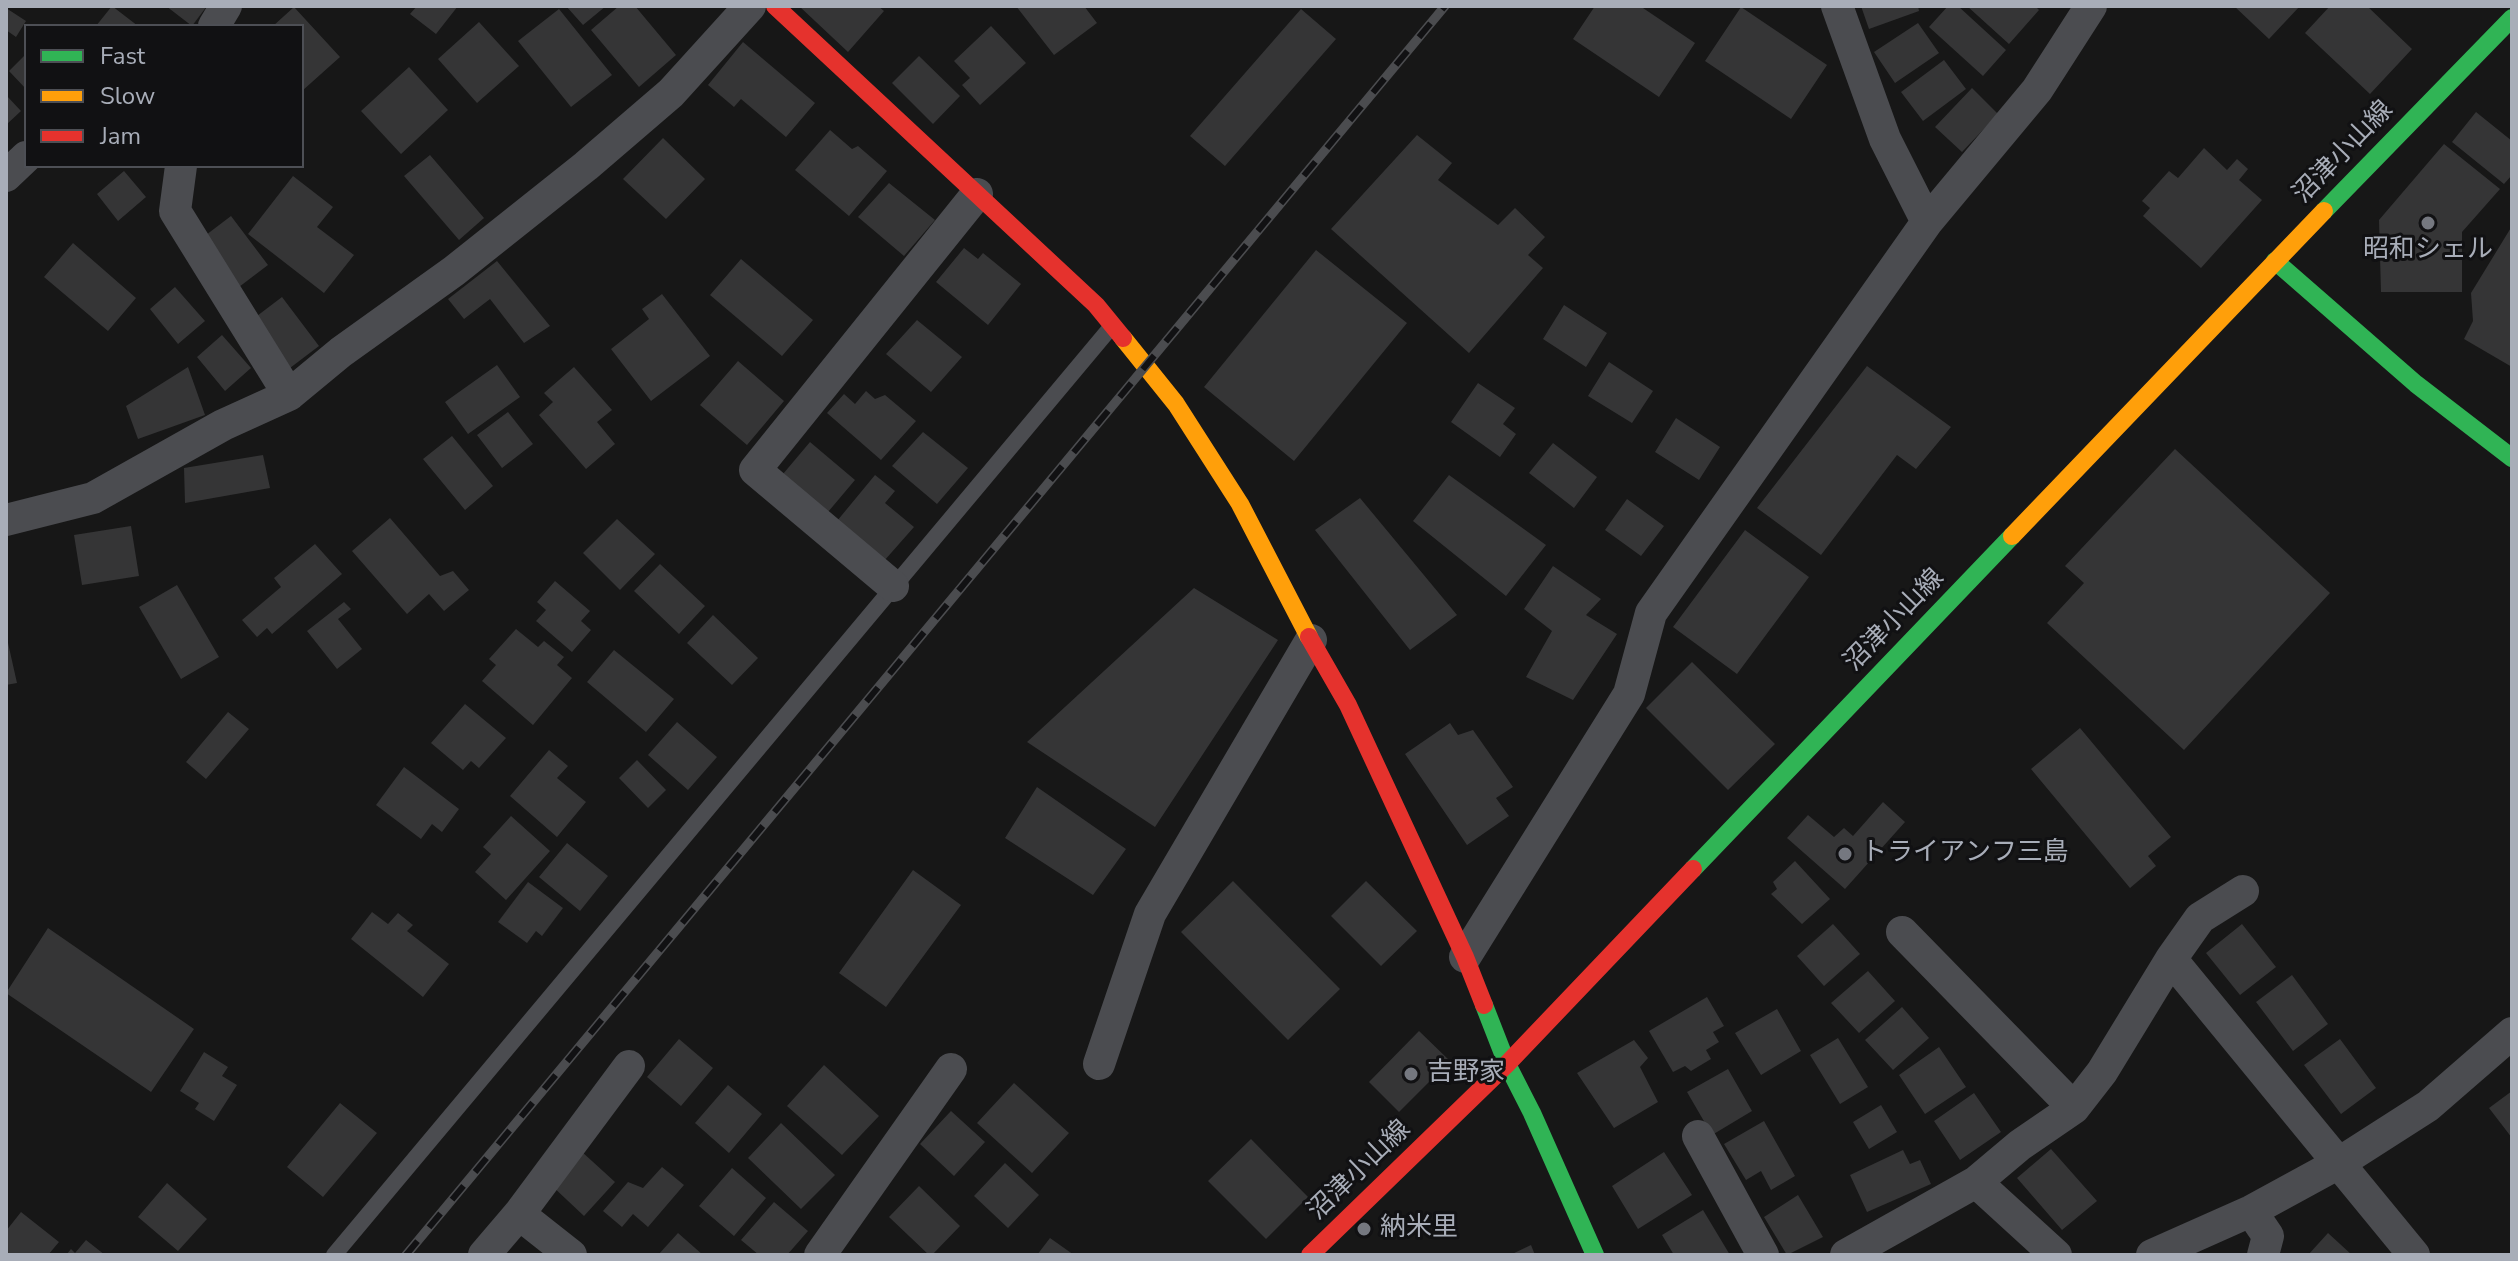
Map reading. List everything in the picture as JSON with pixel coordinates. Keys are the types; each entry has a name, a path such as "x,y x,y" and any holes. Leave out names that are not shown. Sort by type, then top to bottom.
{"street":[{"path":"215,24 226,6"},
{"path":"6,520 93,498 223,425 289,395 341,352 454,271 597,157 671,93 750,6"},
{"path":"775,6 1096,305 1176,404 1240,504 1348,705 1465,957 1507,1064 1595,1255"},
{"path":"1837,6 1885,139 1927,222"},
{"path":"1465,957 1629,694 1651,613 1927,222 2037,90 2091,6"},
{"name":"沼津小山線","path":"1310,1255 1507,1064 2275,261 2512,18"},
{"path":"6,176 24,159"},
{"path":"181,168 175,211 289,395"},
{"path":"893,586 755,470 977,194"},
{"path":"2275,261 2416,384 2512,458"},
{"path":"1099,1064 1150,914 1311,640"},
{"path":"1846,1255 1976,1182 2020,1145 2074,1108 2102,1072 2171,959 2200,918 2243,891"},
{"path":"1902,932 2074,1108"},
{"path":"2171,959 2414,1255"},
{"path":"2152,1255 2251,1211 2339,1163 2428,1106 2512,1033"},
{"path":"484,1255 519,1214 629,1066"},
{"path":"820,1255 951,1069"},
{"path":"1698,1136 1763,1255"},
{"path":"1976,1182 2056,1255"},
{"path":"2251,1211 2268,1236 2263,1255"},
{"path":"519,1214 571,1255"}],"lane":[{"path":"334,1255 1113,325"}],"building":[{"path":"112,6 135,24 98,24"},
{"path":"166,6 207,6 194,24"},
{"path":"417,6 458,6 436,34 410,14"},
{"path":"566,6 606,6 583,25"},
{"path":"619,6 635,6 676,55 639,87 591,30"},
{"path":"799,6 878,6 884,11 848,52"},
{"path":"1016,6 1084,6 1097,23 1054,55"},
{"path":"1595,6 1640,6 1695,43 1659,97 1573,39"},
{"path":"1861,6 1918,6 1919,11 1869,29"},
{"path":"1948,6 1958,6 2006,50 1983,76 1929,27"},
{"path":"1967,6 2035,6 2039,10 2009,44"},
{"path":"2234,6 2300,6 2269,39"},
{"path":"2330,6 2367,6 2412,49 2370,94 2305,33"},
{"path":"294,7 340,57 304,89 304,24 275,24"},
{"path":"1741,7 1827,65 1791,119 1705,61"},
{"path":"6,8 26,21 16,37 6,30"},
{"path":"559,9 612,75 571,107 518,41"},
{"path":"1301,9 1336,39 1225,166 1190,136"},
{"path":"479,22 519,66 477,103 438,59"},
{"path":"1918,23 1939,53 1895,83 1874,52"},
{"path":"991,26 1026,63 980,105 962,85 970,78 954,61"},
{"path":"743,42 815,103 786,137 741,99 734,107 708,85"},
{"path":"24,56 24,87 9,71"},
{"path":"919,56 960,96 933,124 892,83"},
{"path":"1944,60 1966,89 1923,121 1901,92"},
{"path":"409,67 448,110 401,154 361,111"},
{"path":"1972,88 1998,114 1962,152 1935,127"},
{"path":"6,95 21,111 6,125"},
{"path":"2476,112 2512,141 2512,175 2504,184 2452,142"},
{"path":"830,130 852,149 858,146 887,171 849,216 795,170"},
{"path":"1417,135 1452,163 1438,180 1498,225 1515,208 1545,237 1528,255 1543,268 1469,353 1331,229"},
{"path":"663,138 705,179 666,219 623,179"},
{"path":"2444,144 2500,189 2462,232 2462,292 2381,292 2379,220"},
{"path":"2204,148 2227,170 2237,159 2248,169 2239,180 2262,200 2201,268 2143,216 2150,208 2142,201 2169,171 2178,178"},
{"path":"430,155 484,218 459,240 404,176"},
{"path":"124,171 146,197 118,221 97,194"},
{"path":"293,176 333,207 317,227 354,255 324,293 248,234"},
{"path":"889,183 935,220 904,256 858,217"},
{"path":"231,216 268,265 239,287 202,238"},
{"path":"2512,226 2512,367 2464,339 2473,321 2471,293"},
{"path":"73,243 136,298 108,331 44,277"},
{"path":"964,248 978,259 983,253 1021,284 988,325 936,282"},
{"path":"1316,250 1407,323 1294,461 1204,387"},
{"path":"741,259 813,320 782,356 710,295"},
{"path":"497,261 550,326 524,343 490,299 464,319 448,299"},
{"path":"175,287 205,321 178,344 150,309"},
{"path":"662,294 710,356 651,401 611,349 649,319 642,309"},
{"path":"282,297 319,346 290,368 253,319"},
{"path":"1564,305 1607,333 1586,367 1543,339"},
{"path":"917,320 962,357 931,392 886,354"},
{"path":"222,335 251,368 225,391 197,357"},
{"path":"738,361 784,401 747,445 700,405"},
{"path":"1609,362 1653,391 1632,423 1588,396"},
{"path":"497,365 520,397 468,434 445,402"},
{"path":"1867,366 1951,427 1916,469 1897,455 1821,555 1757,508"},
{"path":"188,367 205,415 138,439 126,406"},
{"path":"574,367 612,410 597,422 615,444 586,469 539,415 553,402 544,393"},
{"path":"1478,383 1515,408 1503,424 1516,434 1500,457 1451,422"},
{"path":"866,391 875,399 885,395 916,421 881,460 827,413 844,394 855,404"},
{"path":"508,412 533,444 502,468 477,435"},
{"path":"1676,418 1720,447 1699,480 1655,452"},
{"path":"923,432 968,468 937,504 892,466"},
{"path":"452,436 493,486 465,510 423,459"},
{"path":"810,442 855,480 828,512 783,474"},
{"path":"1553,443 1597,477 1574,508 1529,473"},
{"path":"2175,449 2330,593 2184,750 2047,623 2084,583 2065,566"},
{"path":"263,455 270,488 185,503 184,468"},
{"path":"875,475 895,491 885,503 914,527 884,561 837,521"},
{"path":"1449,475 1546,545 1506,596 1413,521"},
{"path":"1360,498 1457,615 1410,650 1315,530"},
{"path":"1627,499 1664,526 1641,556 1605,530"},
{"path":"390,518 440,576 453,571 469,590 444,611 429,594 407,614 352,551"},
{"path":"617,519 655,554 620,590 583,553"},
{"path":"131,526 139,576 82,585 74,535"},
{"path":"1745,530 1809,577 1737,674 1673,627"},
{"path":"315,544 342,574 272,634 267,628 257,637 242,620 281,587 274,578"},
{"path":"660,564 705,606 679,634 634,591"},
{"path":"1553,566 1601,599 1586,615 1617,634 1573,700 1526,677 1552,631 1524,609"},
{"path":"555,581 590,611 581,621 591,630 572,652 536,621 546,610 537,602"},
{"path":"177,585 219,657 181,679 139,607"},
{"path":"1194,588 1278,640 1155,827 1027,742"},
{"path":"344,602 351,609 338,619 362,649 337,669 307,631"},
{"path":"713,615 758,658 732,685 687,643"},
{"path":"516,629 538,647 544,641 564,657 557,665 572,678 533,725 482,681 496,665 489,659"},
{"path":"6,634 17,683 6,685"},
{"path":"614,650 674,699 646,732 587,682"},
{"path":"1692,662 1775,744 1728,790 1646,708"},
{"path":"465,704 506,738 479,768 471,761 463,770 431,743"},
{"path":"228,712 249,729 206,779 186,762"},
{"path":"677,722 717,757 688,790 648,755"},
{"path":"1450,723 1458,735 1473,730 1513,787 1496,798 1509,816 1467,845 1405,754"},
{"path":"2080,728 2171,837 2148,856 2156,866 2130,888 2031,769"},
{"path":"549,750 568,766 557,778 586,802 557,837 510,796"},
{"path":"637,760 666,790 648,808 619,778"},
{"path":"404,767 459,809 442,832 432,824 421,839 376,805"},
{"path":"1037,787 1126,849 1093,895 1005,838"},
{"path":"1883,802 1905,822 1845,889 1787,838 1808,815 1834,837 1844,828 1853,836"},
{"path":"511,816 550,851 506,900 475,872 491,854 483,847"},
{"path":"567,843 608,876 580,911 539,877"},
{"path":"1795,861 1830,899 1802,924 1771,894 1777,889 1773,882"},
{"path":"913,870 961,905 886,1007 839,973"},
{"path":"1233,881 1340,989 1288,1040 1181,932"},
{"path":"1366,881 1417,931 1381,966 1331,916"},
{"path":"528,882 563,908 542,936 536,931 527,943 498,922"},
{"path":"372,912 388,924 398,913 413,925 407,931 449,964 423,997 351,939"},
{"path":"1833,924 1860,954 1824,986 1797,956"},
{"path":"2242,924 2276,967 2240,995 2206,953"},
{"path":"48,928 194,1029 151,1092 6,993"},
{"path":"1868,971 1895,1001 1859,1033 1831,1003"},
{"path":"2292,975 2328,1024 2293,1051 2256,1002"},
{"path":"1707,997 1724,1026 1713,1032 1719,1042 1706,1050 1711,1059 1691,1071 1685,1066 1673,1072 1649,1031"},
{"path":"1902,1007 1929,1038 1893,1070 1865,1040"},
{"path":"1777,1009 1801,1051 1761,1075 1735,1033"},
{"path":"1419,1031 1450,1061 1399,1112 1369,1082"},
{"path":"1838,1038 1868,1087 1840,1104 1810,1055"},
{"path":"679,1039 713,1068 681,1106 647,1077"},
{"path":"2340,1039 2376,1088 2341,1114 2304,1065"},
{"path":"1634,1040 1648,1058 1640,1067 1658,1102 1614,1128 1577,1073"},
{"path":"1939,1047 1966,1087 1925,1114 1899,1075"},
{"path":"204,1052 228,1067 222,1076 237,1085 214,1121 195,1109 199,1103 180,1091"},
{"path":"824,1065 879,1116 842,1155 787,1106"},
{"path":"1728,1069 1752,1111 1712,1135 1687,1092"},
{"path":"1014,1083 1069,1133 1032,1173 977,1123"},
{"path":"728,1085 762,1114 729,1153 695,1123"},
{"path":"2512,1091 2512,1138 2489,1108"},
{"path":"1974,1093 2001,1132 1960,1160 1934,1121"},
{"path":"340,1103 377,1133 323,1197 287,1167"},
{"path":"1881,1105 1897,1132 1869,1149 1853,1122"},
{"path":"951,1111 985,1142 954,1176 920,1144"},
{"path":"1764,1121 1795,1176 1771,1190 1761,1171 1746,1180 1724,1144"},
{"path":"781,1123 835,1175 801,1209 748,1158"},
{"path":"1251,1139 1308,1197 1266,1239 1208,1181"},
{"path":"2051,1149 2097,1201 2062,1230 2017,1178"},
{"path":"1903,1150 1910,1164 1920,1160 1931,1184 1867,1212 1850,1175"},
{"path":"581,1151 615,1182 584,1216 550,1184"},
{"path":"1664,1152 1692,1195 1638,1229 1612,1186"},
{"path":"1005,1163 1039,1195 1008,1228 974,1196"},
{"path":"662,1167 684,1185 648,1227 633,1214 622,1227 603,1211 628,1182 643,1188"},
{"path":"732,1168 766,1198 734,1236 699,1206"},
{"path":"167,1183 207,1219 178,1251 138,1217"},
{"path":"919,1186 960,1226 932,1255 889,1217"},
{"path":"1798,1195 1823,1237 1787,1255 1764,1217"},
{"path":"774,1202 808,1231 787,1255 759,1255 741,1240"},
{"path":"1703,1210 1730,1255 1674,1255 1662,1235"},
{"path":"21,1212 59,1242 48,1255 6,1255 6,1231"},
{"path":"678,1233 703,1255 658,1255"},
{"path":"2328,1233 2352,1255 2308,1255"},
{"path":"1050,1238 1074,1255 1037,1255"},
{"path":"86,1240 105,1255 66,1255 71,1249 75,1253"},
{"path":"1531,1245 1535,1255 1510,1255"}],"railway":[{"path":"406,1255 1445,6"}],"traffic: fast":[{"path":"2324,211 2512,18"},
{"path":"2275,261 2416,384 2512,458"},
{"path":"1693,869 2012,536"},
{"path":"1484,1005 1507,1064 1595,1255"}],"traffic: slow":[{"path":"2012,536 2324,211"},
{"path":"1123,338 1176,404 1240,504 1309,637"}],"traffic: jam":[{"path":"775,6 1096,305 1123,338"},
{"path":"1309,637 1348,705 1465,957 1484,1005"},
{"path":"1310,1255 1507,1064 1693,869"}],"place":[{"name":"昭和シェル","path":"2428,223"},
{"name":"トライアンフ三島","path":"1845,854"},
{"name":"吉野家","path":"1411,1074"},
{"name":"納米里","path":"1364,1229"}]}
